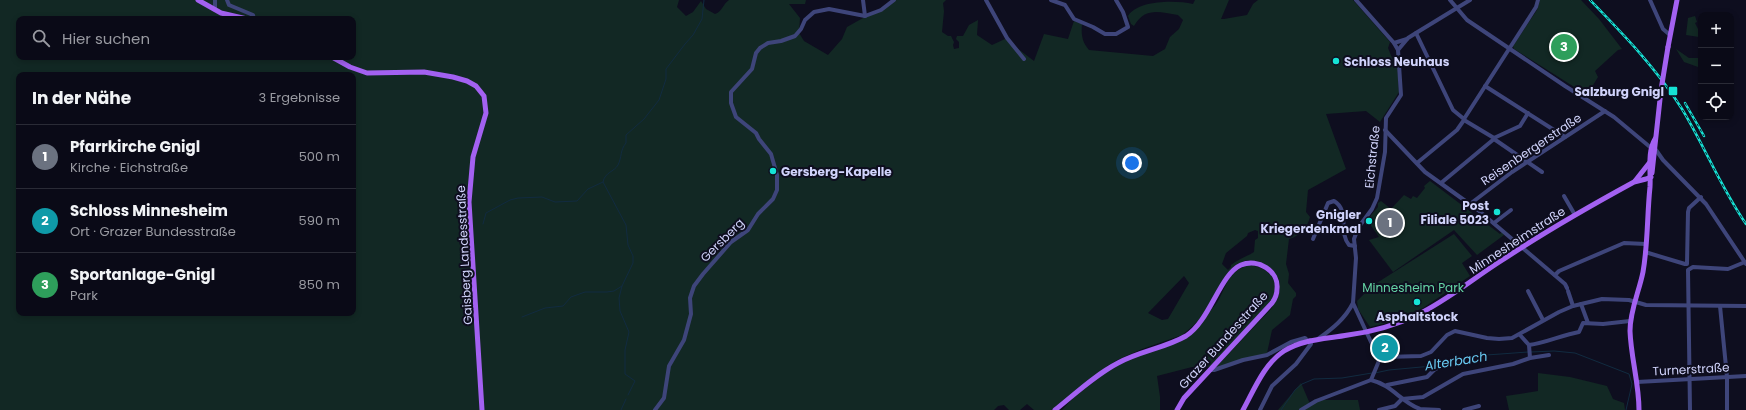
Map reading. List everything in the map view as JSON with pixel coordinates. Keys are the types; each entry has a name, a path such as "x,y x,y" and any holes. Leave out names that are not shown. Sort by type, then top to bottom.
{"main road":[{"path":"198,0 216,11 230,16"},
{"path":"1639,410 1630,321 1634,301 1641,280 1646,244 1651,177 1653,170 1652,160 1661,90 1677,0"},
{"name":"Gaisberg Landesstraße","path":"337,60 350,67 367,73 416,72 453,77 467,81 476,86 484,96 486,113 473,157 469,202 482,410"},
{"name":"Minnesheimstraße","path":"1634,182 1652,160"},
{"path":"1642,173 1651,177"},
{"name":"Minnesheimstraße","path":"1366,332 1395,324 1431,308 1522,247 1575,215 1634,182 1651,177"},
{"path":"1634,182 1644,184 1650,190"},
{"name":"Grazer Bundesstraße","path":"1055,410 1118,363 1143,352 1178,340 1193,330 1203,318 1227,278 1236,268 1246,263 1253,263 1266,267 1271,272 1277,284 1276,296 1272,303 1184,398 1177,410"},
{"path":"1243,410 1273,359 1296,344 1318,339 1366,332"}],"street":[{"path":"214,0 216,11"},
{"path":"227,0 229,5 253,16"},
{"path":"863,0 865,16 881,10 894,0"},
{"path":"986,0 1007,38 1024,59"},
{"path":"1051,0 1065,6 1074,19 1111,35 1121,32 1128,27 1123,12 1116,0"},
{"path":"1357,0 1394,43 1398,50 1408,38"},
{"path":"1450,0 1467,20 1605,111 1654,149 1663,160 1701,197 1745,263 1728,269 1690,267 1688,270 1690,410"},
{"path":"1394,43 1408,38 1470,0"},
{"path":"1417,162 1457,130 1536,7 1538,0"},
{"path":"1650,0 1663,29 1670,35"},
{"name":"Gersberg","path":"655,410 664,398 669,366 684,340 691,314 690,298 694,286 731,242 748,230 758,214 773,198 776,190 777,175 769,150 753,130 738,120 731,106 731,92 754,66 756,53 760,48 768,43 781,41 795,36 800,31 805,20 814,12 828,9 865,16"},
{"path":"1416,33 1453,110 1464,120 1494,138 1520,126 1528,114"},
{"name":"Eichstraße","path":"1318,339 1336,325 1349,312 1353,303 1356,258 1354,238 1356,230 1372,209 1377,198 1385,152 1386,118 1401,95 1398,50"},
{"path":"1485,86 1565,137"},
{"name":"Reisenbergerstraße","path":"1470,204 1497,183 1605,111"},
{"path":"1385,130 1426,172 1494,223 1565,284 1568,289 1572,306"},
{"path":"1441,183 1494,139 1542,172"},
{"path":"1652,160 1663,160"},
{"path":"1564,196 1575,215"},
{"path":"1645,252 1687,264 1688,212 1689,208 1701,197"},
{"path":"1313,239 1328,203 1334,201 1340,206 1343,212 1346,242 1349,245 1355,246"},
{"path":"1494,223 1511,210"},
{"path":"1555,275 1559,271 1624,243 1646,244"},
{"path":"1528,291 1543,320"},
{"path":"1366,332 1374,349 1381,356 1421,356 1431,352 1447,335 1455,331 1499,339 1512,338 1520,335 1543,320 1572,306 1602,299 1634,301 1646,305 1746,306"},
{"name":"Eichstraße","path":"1353,303 1366,332"},
{"path":"1581,304 1588,323"},
{"path":"1720,306 1727,377 1727,410"},
{"path":"1379,410 1395,406 1402,399 1423,397 1463,374 1513,364 1539,344 1568,334 1579,332 1583,323 1603,324 1630,321"},
{"path":"1520,335 1530,352"},
{"path":"1211,370 1228,366 1243,360 1267,355 1299,339 1305,338 1309,341 1311,344 1296,364 1272,386 1260,410"},
{"path":"1530,352 1549,355"},
{"path":"1371,380 1381,356"},
{"path":"1387,385 1427,377 1439,367"},
{"name":"Turnerstraße","path":"1637,382 1746,376"},
{"path":"1301,410 1316,401 1371,380 1387,385 1402,399 1421,409 1439,410"},
{"path":"1464,410 1479,406"}],"green space":[{"path":"0,0 679,0 677,7 686,16 693,12 701,1 706,9 715,14 719,12 729,0 806,0 805,4 789,4 800,18 799,33 804,41 828,55 842,39 847,27 895,0 946,0 943,3 944,11 942,32 948,36 951,36 954,42 954,49 959,48 959,42 956,39 957,36 963,36 969,25 978,20 977,35 992,45 1005,39 1034,61 1044,34 1068,39 1074,21 1082,24 1082,38 1089,50 1153,56 1165,49 1170,37 1179,29 1183,20 1178,15 1153,12 1143,16 1134,26 1131,24 1128,16 1140,7 1158,2 1193,4 1195,0 1229,0 1221,19 1224,19 1247,15 1253,4 1258,0 1353,0 1390,42 1388,48 1392,58 1397,61 1399,92 1380,122 1366,111 1326,114 1346,169 1308,190 1306,212 1310,217 1307,225 1302,231 1289,239 1286,264 1289,274 1288,283 1296,293 1296,296 1293,299 1290,315 1272,330 1267,353 1215,368 1271,309 1278,298 1280,289 1279,280 1273,270 1261,262 1247,260 1233,267 1202,316 1182,335 1142,349 1117,360 1052,410 1034,410 1027,404 1020,410 1009,410 1004,405 998,406 994,410 0,410","holes":["1255,230 1258,231 1258,238 1255,240 1254,252 1231,265 1228,270 1222,264 1226,253 1247,236 1248,233","1184,276 1189,283 1168,319 1162,320 1148,313"]},
{"path":"1540,0 1581,0 1599,19 1622,49 1618,50 1595,71 1598,77 1587,95 1514,49 1513,46 1537,10"},
{"path":"1695,16 1698,37 1686,35 1688,18"},
{"path":"1676,49 1689,58 1698,58 1698,67 1684,62"},
{"path":"1430,181 1500,234 1502,232 1504,235 1477,255 1454,230 1393,272 1369,240 1379,237 1367,220 1378,207 1378,203 1381,201 1391,209 1404,195 1411,199 1413,196 1417,198 1425,188 1424,186"},
{"name":"Minnesheim Park","path":"1454,234 1472,256 1462,263 1470,276 1423,308 1390,322 1370,327 1358,309 1357,301 1372,286"},
{"path":"1250,265 1263,269 1272,277 1275,287 1271,301 1210,367 1192,367 1157,376 1160,410 1062,410 1073,398 1112,368 1143,354 1187,338 1216,304 1228,281 1236,271"},
{"path":"1538,373 1570,377 1607,386 1613,399 1624,403 1625,410 1509,410 1506,396 1538,391"},
{"path":"1301,383 1310,404 1321,400 1358,400 1360,410 1278,410"}],"waterway":[{"path":"628,395 635,381 625,374 625,350 629,332 620,311 619,298 622,286 633,263 633,256 628,245 626,225 603,182 606,176 618,165 626,143 626,135 644,119 659,100 666,79 666,69 693,35 702,19 704,0"},
{"path":"483,224 486,213 510,200 518,198 542,197 555,202 577,201 588,189 603,182"},
{"path":"522,317 545,308 563,306 571,297 585,292 614,291 622,286"},
{"name":"Alterbach","path":"1531,352 1554,351 1575,353 1629,374 1632,384 1626,410"},
{"name":"Alterbach","path":"1375,373 1389,370 1443,365 1473,356 1528,352"},
{"name":"Alterbach","path":"1281,410 1295,390 1302,384 1314,379 1342,378 1372,373"},
{"path":"621,410 626,399"}],"railway":[{"path":"1590,0 1639,52 1672,94 1690,123 1729,196 1746,224"},
{"path":"1685,103 1704,136"}],"place":[{"name":"Sportanlage-Gnigl","path":"1564,47"},
{"name":"Schloss Neuhaus","path":"1336,61"},
{"name":"Salzburg Gnigl","path":"1673,91"},
{"name":"Gersberg-Kapelle","path":"773,171"},
{"name":"Post Filiale 5023","path":"1497,212"},
{"name":"Gnigler Kriegerdenkmal","path":"1369,221"},
{"name":"Pfarrkirche Gnigl","path":"1390,223"},
{"name":"Asphaltstock","path":"1417,302"},
{"name":"Schloss Minnesheim","path":"1385,348"}]}
